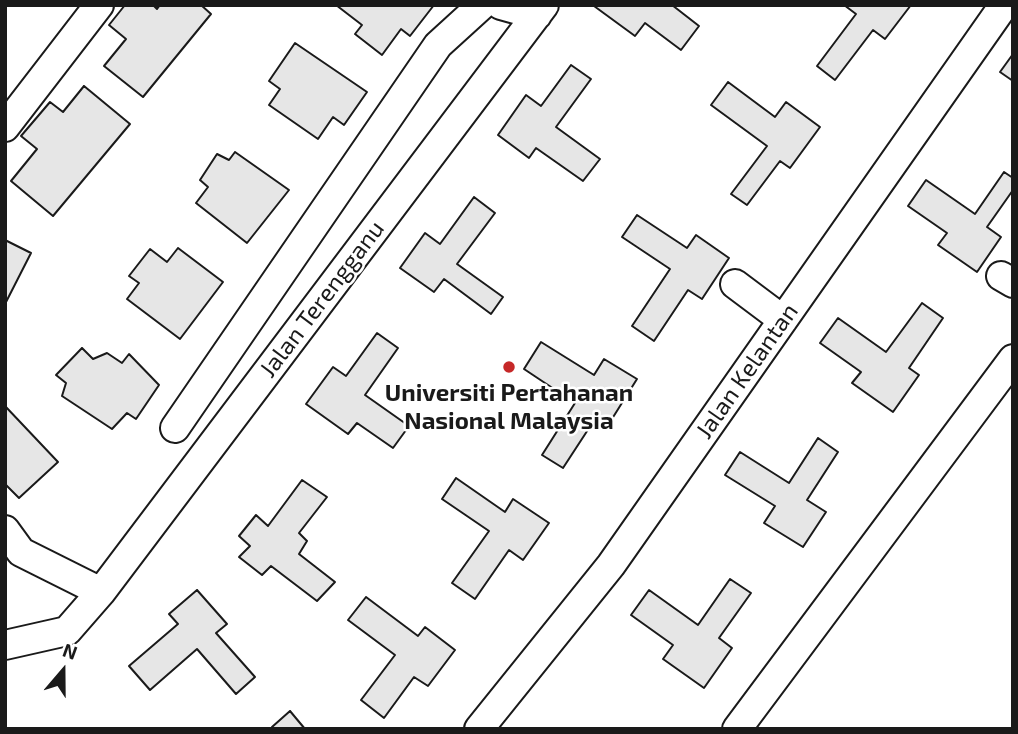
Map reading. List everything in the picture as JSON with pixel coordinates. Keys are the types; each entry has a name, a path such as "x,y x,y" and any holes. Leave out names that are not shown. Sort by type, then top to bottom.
{"street":[{"path":"5,127 99,5"},
{"path":"175,428 438,46 482,5"},
{"path":"501,5 540,10"},
{"name":"Jalan Kelantan","path":"479,729 611,565 1004,5"},
{"name":"Jalan Terengganu","path":"5,645 68,631 101,592 540,10"},
{"path":"735,284 783,320"},
{"path":"737,729 1013,359"},
{"path":"5,530 21,552 101,592"}],"building":[{"path":"125,5 153,5 157,9 160,5 201,5 211,14 143,97 104,66 126,39 109,25"},
{"path":"336,5 434,5 410,36 401,29 382,55 355,34 362,25"},
{"path":"672,5 699,26 681,50 645,23 635,36 594,6"},
{"path":"844,5 911,5 885,39 873,30 835,80 817,66 856,14"},
{"path":"295,43 367,92 344,125 333,117 318,139 269,105 280,89 269,81"},
{"path":"1013,54 1013,81 1000,72"},
{"path":"571,65 591,79 556,127 600,159 583,181 536,148 529,158 498,135 526,95 541,106"},
{"path":"728,82 775,117 786,102 820,127 790,168 780,161 747,205 731,194 767,146 711,105"},
{"path":"84,86 130,124 53,216 11,181 37,149 21,136 50,102 63,112"},
{"path":"235,152 289,190 247,243 196,203 208,187 200,180 217,154 229,160"},
{"path":"1004,172 1013,178 1013,190 987,227 1001,237 977,272 938,245 947,233 908,206 926,180 975,214"},
{"path":"474,197 495,213 457,264 503,297 491,314 444,279 434,292 400,268 425,233 440,244"},
{"path":"637,215 687,248 696,235 729,258 702,299 688,290 654,341 632,326 670,269 622,237"},
{"path":"5,240 31,253 5,304"},
{"path":"178,248 223,282 180,339 127,299 139,283 129,276 150,249 167,262"},
{"path":"922,303 943,318 909,368 919,375 893,412 852,383 861,372 820,343 838,318 886,352"},
{"path":"377,333 398,348 365,395 409,426 393,448 357,423 348,434 306,404 333,367 346,376"},
{"path":"541,342 594,375 604,359 637,379 605,430 593,422 563,468 542,455 575,403 524,369"},
{"path":"82,348 93,359 107,353 122,363 129,354 159,385 136,419 127,413 112,429 62,396 66,383 56,375"},
{"path":"5,406 58,462 19,498 5,484"},
{"path":"818,438 838,452 807,500 826,512 803,547 764,523 775,506 725,475 740,452 789,483"},
{"path":"456,478 505,512 513,499 549,523 523,560 509,550 475,599 452,583 489,531 442,499"},
{"path":"302,480 327,497 299,533 307,541 299,554 335,582 317,601 271,566 262,575 239,557 250,546 239,536 256,515 268,526"},
{"path":"730,579 751,593 719,638 732,648 704,688 663,659 673,645 631,615 649,590 698,625"},
{"path":"197,590 227,624 216,633 255,677 236,694 197,649 150,690 129,666 178,624 169,614"},
{"path":"366,597 418,636 425,627 455,650 428,686 414,677 384,718 361,700 395,655 348,620"},
{"path":"290,711 305,729 272,727"}],"place":[{"name":"Universiti Pertahanan Nasional Malaysia","path":"509,367"}]}
